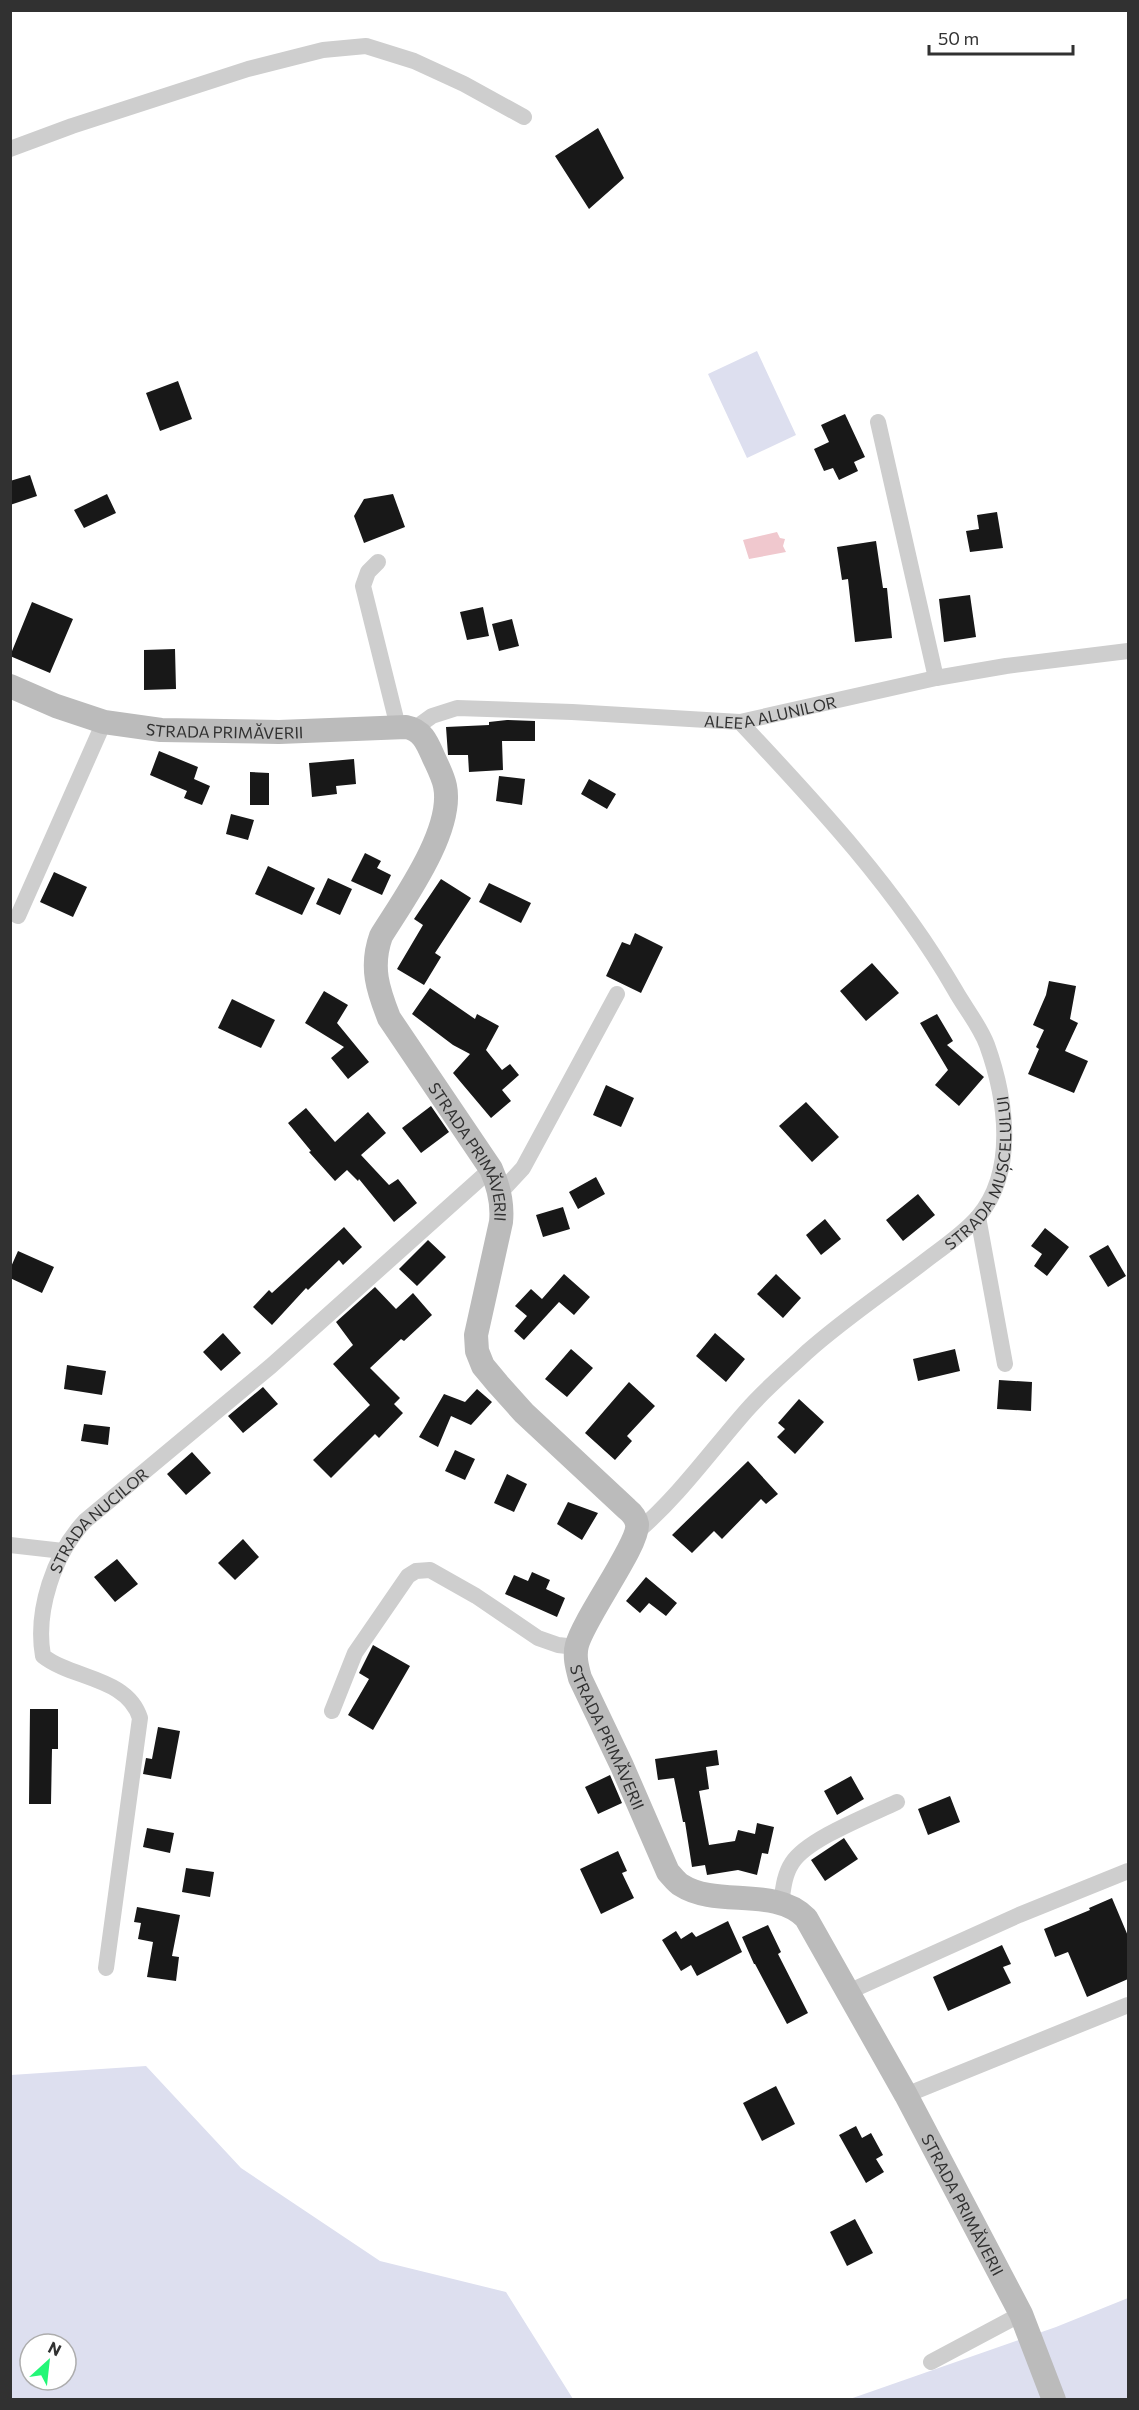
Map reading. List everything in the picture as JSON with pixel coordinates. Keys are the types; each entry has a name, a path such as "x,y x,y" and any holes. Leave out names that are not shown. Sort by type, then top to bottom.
{"street":[{"path":"10,149 72,126 248,69 323,50 366,46 414,61 464,84 524,117"},
{"path":"878,422 936,678"},
{"path":"378,562 368,572 363,586 406,728"},
{"name":"ALEEA ALUNILOR","path":"406,728 457,708 740,722 936,678 1006,666 1128,651"},
{"name":"STRADA PRIMĂVERII","path":"10,686 56,706 104,722 161,730 279,732 406,728 425,738 445,786 445,816 434,845 381,936 377,949 375,974 379,993 389,1018 491,1169 500,1193 501,1222 476,1335 477,1351 483,1366 524,1413 634,1516 637,1532 576,1647 576,1665 580,1678 622,1766 668,1872 680,1885 694,1892 790,1905 806,1918 906,2095 1021,2314 1054,2400"},
{"path":"18,916 104,722"},
{"name":"STRADA MUȘCELULUI","path":"637,1532 675,1496 748,1409 787,1370 811,1348 949,1243 978,1217 999,1178 1003,1140 1003,1102 986,1043 943,969 891,895 848,840 740,722"},
{"path":"500,1193 523,1168 617,994"},
{"name":"STRADA NUCILOR","path":"106,1968 140,1718 133,1702 118,1690 54,1664 43,1656 41,1644 45,1605 63,1551 72,1535 85,1521 271,1366 491,1169"},
{"path":"978,1217 1005,1364"},
{"path":"10,1545 63,1551"},
{"path":"332,1711 355,1653 408,1576 416,1571 430,1570 476,1596 538,1638 558,1645 576,1647"},
{"path":"781,1904 788,1872 800,1852 824,1837 897,1802"},
{"path":"848,1992 1019,1915 1128,1871"},
{"path":"906,2095 1128,2005"},
{"path":"932,2362 1021,2314"}],"shaded area":[{"path":"757,351 796,435 747,458 708,374"},
{"path":"777,532 780,538 785,539 783,546 786,552 749,559 743,540"},
{"path":"146,2066 241,2168 380,2261 506,2292 573,2399 11,2399 11,2075"},
{"path":"1128,2298 1128,2399 847,2400 1056,2327"}],"building":[{"path":"598,128 624,178 589,209 555,156"},
{"path":"178,381 192,419 160,431 146,393"},
{"path":"845,414 865,457 854,462 858,471 839,480 833,468 824,471 814,449 829,442 821,425"},
{"path":"30,475 37,496 10,505 10,481"},
{"path":"107,494 116,513 84,528 74,510"},
{"path":"393,494 405,527 364,543 354,516 364,499"},
{"path":"997,512 1003,548 970,552 966,531 979,529 977,515"},
{"path":"876,541 883,588 887,588 892,638 855,642 848,579 842,580 837,547"},
{"path":"970,595 976,637 944,642 939,599"},
{"path":"32,602 73,619 50,673 10,656"},
{"path":"483,607 489,636 467,640 460,612"},
{"path":"512,619 519,646 499,651 492,624"},
{"path":"175,649 176,689 144,690 144,650"},
{"path":"535,721 535,741 502,741 503,770 469,772 468,755 448,755 446,727 489,725 489,722"},
{"path":"159,751 198,767 194,779 210,786 202,805 184,798 187,791 150,775"},
{"path":"354,759 356,784 336,786 337,794 312,797 309,763"},
{"path":"250,772 269,773 269,805 250,805"},
{"path":"499,776 525,779 522,805 496,801"},
{"path":"589,779 616,794 607,809 581,794"},
{"path":"231,814 254,820 248,840 226,834"},
{"path":"365,853 381,861 377,868 391,875 382,895 351,881"},
{"path":"268,866 315,888 302,915 255,894"},
{"path":"54,872 87,887 73,917 40,902"},
{"path":"328,878 352,889 340,915 316,904"},
{"path":"441,879 471,898 435,953 441,957 424,985 397,969 423,925 414,919"},
{"path":"489,883 531,903 521,923 479,902"},
{"path":"635,933 663,947 641,993 606,976 622,942 630,945"},
{"path":"872,963 899,993 866,1021 840,991"},
{"path":"1049,981 1076,986 1070,1019 1078,1023 1065,1051 1088,1061 1074,1093 1028,1074 1044,1030 1033,1025 1046,995"},
{"path":"430,988 475,1019 477,1014 499,1026 486,1050 502,1070 510,1064 519,1075 502,1090 511,1101 491,1118 453,1073 470,1054 453,1045 412,1014"},
{"path":"324,991 348,1005 337,1023 369,1062 348,1079 331,1058 344,1047 305,1023"},
{"path":"232,999 275,1020 261,1048 218,1028"},
{"path":"937,1014 953,1041 947,1045 984,1077 959,1106 935,1085 948,1070 920,1023"},
{"path":"606,1085 634,1098 621,1127 593,1115"},
{"path":"806,1102 839,1137 812,1162 779,1126"},
{"path":"431,1106 449,1132 421,1153 402,1128"},
{"path":"306,1108 335,1142 368,1112 386,1133 361,1155 389,1185 398,1179 417,1203 394,1222 359,1179 358,1181 347,1170 335,1181 309,1152 311,1151 288,1123"},
{"path":"596,1177 605,1194 578,1209 569,1192"},
{"path":"918,1194 935,1215 903,1241 886,1220"},
{"path":"563,1207 570,1229 543,1237 536,1215"},
{"path":"825,1219 841,1239 821,1255 806,1235"},
{"path":"344,1227 362,1247 343,1265 339,1260 308,1290 306,1288 272,1325 253,1307 269,1290 272,1293"},
{"path":"1045,1228 1069,1247 1047,1276 1034,1266 1042,1254 1031,1246"},
{"path":"428,1240 446,1257 417,1286 399,1269"},
{"path":"1108,1245 1126,1276 1108,1287 1089,1256"},
{"path":"18,1251 54,1267 42,1293 10,1278 10,1269"},
{"path":"564,1274 590,1297 574,1315 559,1302 524,1340 514,1331 527,1316 515,1306 531,1289 542,1299"},
{"path":"776,1274 801,1298 783,1318 757,1294"},
{"path":"375,1287 396,1309 413,1293 432,1315 404,1341 401,1339 370,1368 400,1398 394,1404 403,1413 379,1438 375,1434 331,1478 313,1460 370,1405 333,1364 353,1345 336,1322"},
{"path":"223,1333 241,1353 221,1371 203,1352"},
{"path":"715,1333 745,1359 726,1382 696,1356"},
{"path":"571,1349 593,1368 567,1397 545,1379"},
{"path":"955,1349 960,1371 918,1381 913,1359"},
{"path":"67,1365 106,1371 102,1395 64,1389"},
{"path":"999,1380 1032,1382 1031,1411 997,1409"},
{"path":"629,1382 655,1406 627,1436 632,1441 615,1460 585,1433"},
{"path":"263,1387 278,1404 243,1433 228,1416"},
{"path":"477,1389 492,1402 471,1425 451,1416 438,1447 419,1437 444,1394 465,1402"},
{"path":"799,1399 824,1422 795,1454 777,1437 785,1429 778,1423"},
{"path":"84,1424 110,1427 108,1445 81,1441"},
{"path":"455,1450 475,1459 465,1480 445,1471"},
{"path":"192,1452 211,1473 186,1495 167,1474"},
{"path":"748,1461 778,1494 766,1504 761,1499 722,1539 714,1531 692,1553 672,1535"},
{"path":"507,1474 527,1484 514,1512 494,1503"},
{"path":"568,1502 598,1513 582,1540 557,1524"},
{"path":"243,1539 259,1557 235,1580 218,1563"},
{"path":"117,1559 138,1584 115,1602 94,1577"},
{"path":"532,1572 550,1580 546,1589 565,1598 557,1617 505,1594 514,1575 528,1581"},
{"path":"646,1577 677,1603 666,1616 649,1603 640,1613 626,1601"},
{"path":"373,1645 410,1666 373,1730 348,1715 369,1679 359,1673"},
{"path":"30,1709 58,1709 58,1749 52,1749 51,1804 29,1804"},
{"path":"158,1727 180,1731 171,1779 143,1774 146,1758 152,1759"},
{"path":"717,1750 719,1765 706,1767 709,1789 699,1791 709,1845 735,1841 738,1830 755,1834 757,1823 774,1827 768,1854 762,1853 757,1875 738,1870 707,1875 705,1865 692,1867 685,1822 683,1822 674,1778 658,1780 655,1759"},
{"path":"610,1775 622,1803 598,1814 585,1787"},
{"path":"851,1776 864,1799 837,1815 824,1791"},
{"path":"950,1796 960,1822 928,1835 918,1809"},
{"path":"147,1828 174,1833 170,1853 143,1847"},
{"path":"844,1838 858,1859 825,1881 811,1860"},
{"path":"618,1851 627,1871 622,1873 634,1898 601,1914 580,1869"},
{"path":"186,1868 214,1872 210,1897 182,1892"},
{"path":"1112,1898 1128,1936 1128,1979 1087,1997 1068,1952 1055,1957 1044,1929"},
{"path":"137,1907 180,1915 172,1956 179,1957 176,1981 147,1977 153,1942 138,1939 141,1923 134,1922"},
{"path":"728,1921 742,1952 697,1976 691,1965 681,1971 662,1940 676,1931 681,1939 692,1932 696,1937"},
{"path":"768,1925 781,1952 778,1954 808,2013 787,2024 742,1937"},
{"path":"1002,1945 1011,1964 1003,1967 1011,1983 948,2011 933,1977"},
{"path":"776,2086 795,2124 762,2141 743,2103"},
{"path":"856,2126 862,2138 871,2133 883,2155 876,2159 884,2172 866,2183 839,2135"},
{"path":"855,2219 873,2253 847,2266 830,2232"}]}
